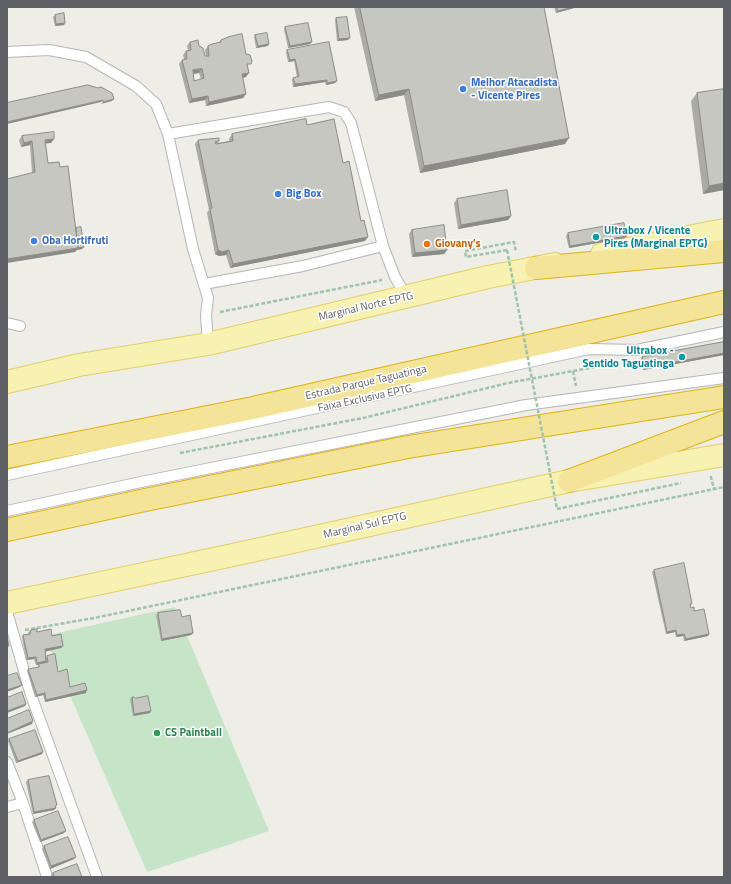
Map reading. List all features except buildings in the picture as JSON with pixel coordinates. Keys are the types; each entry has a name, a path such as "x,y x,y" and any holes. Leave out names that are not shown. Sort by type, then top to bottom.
{"highway":[{"path":"536,268 724,251"},
{"name":"Estrada Parque Taguatinga","path":"7,457 253,408 724,302"},
{"path":"7,530 145,500 408,447 724,397"},
{"path":"569,481 724,422"}],"main road":[{"name":"Marginal Norte EPTG","path":"7,382 79,365 208,344 407,298 488,277 724,230"},
{"name":"Marginal Sul EPTG","path":"7,603 233,556 569,481 724,455"}],"lane":[{"path":"7,52 49,50 86,57 136,86 156,104 168,134 193,249 208,298 206,315 208,344"},
{"path":"168,134 329,107 344,112 351,122 384,246 395,277 407,298"},
{"path":"204,284 303,266 384,246"},
{"path":"7,323 20,326"},
{"name":"Faixa Exclusiva EPTG","path":"7,475 589,349 637,350 724,332"},
{"path":"7,511 141,482 526,405 724,378"},
{"path":"7,612 31,696 97,877"},
{"path":"7,762 23,803 47,877"},
{"path":"7,807 23,803"}],"path":[{"path":"516,254 514,242 465,251 466,258 507,250 557,509 688,482"},
{"path":"177,453 363,418 508,383 618,363"},
{"path":"704,479 711,477 714,489"},
{"path":"14,633 94,618 724,487"}],"green space":[{"name":"CS Paintball","path":"175,607 269,831 147,872 44,636"}],"place":[{"name":"Melhor Atacadista - Vicente Pires","path":"463,89"},
{"name":"Big Box","path":"278,194"},
{"name":"Ultrabox / Vicente Pires (Marginal EPTG)","path":"596,237"},
{"name":"Oba Hortifruti","path":"34,241"},
{"name":"Giovany's","path":"427,244"},
{"name":"Ultrabox - Sentido Taguatinga","path":"682,357"},
{"name":"CS Paintball","path":"157,733"}]}
